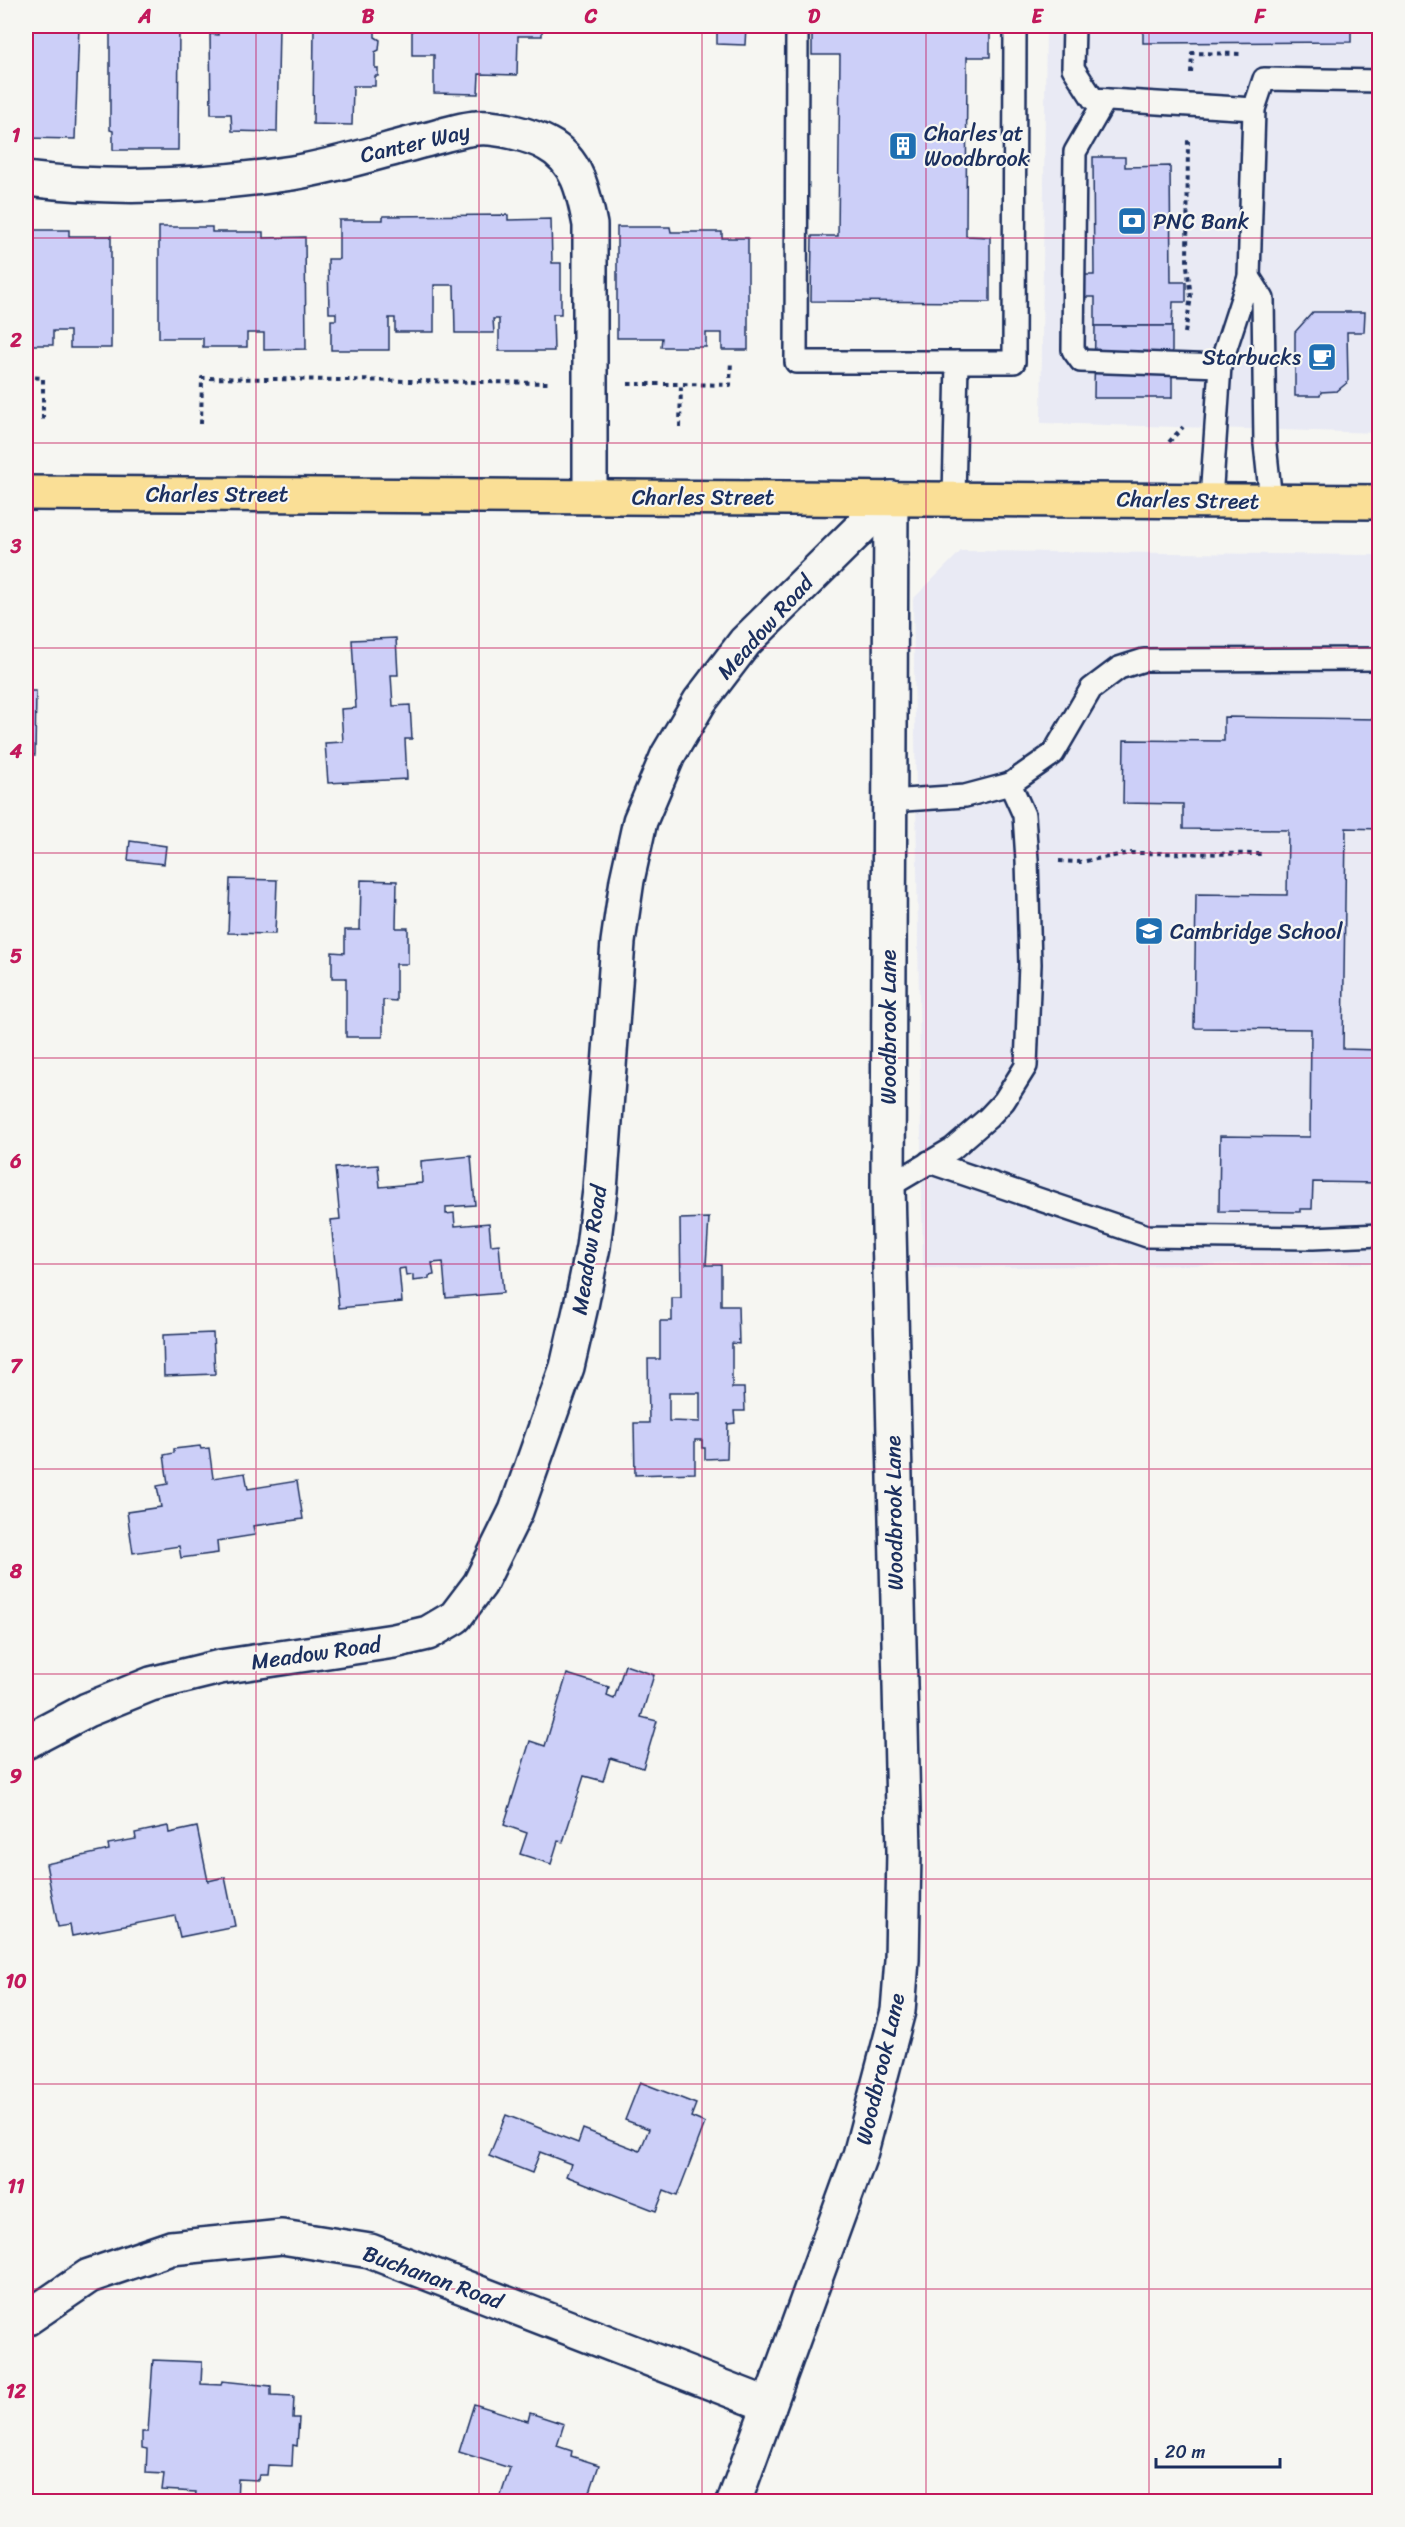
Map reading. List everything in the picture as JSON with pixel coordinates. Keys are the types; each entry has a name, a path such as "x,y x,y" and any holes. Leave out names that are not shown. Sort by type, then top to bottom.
{"main road":[{"name":"Charles Street","path":"26,493 1380,502"}],"street":[{"name":"Canter Way","path":"26,179 91,185 155,186 222,182 295,172 479,127 512,132 548,144 573,167 583,189 590,225 590,496"},
{"name":"Woodbrook Lane","path":"734,2502 860,2154 898,2011 902,1960 904,1851 888,1187 891,498"},
{"name":"Meadow Road","path":"26,1742 87,1710 151,1684 220,1667 394,1641 428,1633 455,1617 480,1584 516,1511 567,1367 581,1306 593,1246 600,1190 618,942 627,880 640,821 668,755 700,701 745,642 891,498"},
{"name":"Buchanan Road","path":"26,2319 89,2276 171,2248 282,2237 370,2251 769,2405"}],"lane":[{"path":"797,26 796,362 1014,362 1015,26"},
{"path":"1074,26 1073,68 1093,99 1254,109"},
{"path":"1211,500 1220,366 1249,277 1254,109 1264,79 1380,81"},
{"path":"1105,99 1075,152 1073,350 1081,362 1220,366"},
{"path":"1249,277 1263,299 1265,444 1271,501"},
{"path":"954,498 957,362"},
{"path":"889,801 965,796 1010,784 1053,754 1091,689 1119,668 1144,660 1380,659"},
{"path":"888,1187 952,1149 988,1118 1010,1092 1026,1066 1030,964 1027,860 1024,815 1010,784"},
{"path":"929,1162 1147,1236 1313,1238 1380,1235"}],"path":[{"path":"1169,442 1183,428 1186,321 1191,297 1186,266 1187,162 1192,53 1250,54"},
{"path":"201,424 202,378 730,385 731,360"},
{"path":"26,377 43,378 42,422"},
{"path":"680,427 681,384"},
{"path":"1027,860 1080,862 1130,852 1265,854"}],"shaded area":[{"path":"1046,26 1379,26 1379,433 1041,423"},
{"name":"Cambridge School","path":"961,551 1379,555 1379,1263 923,1268 913,599"}],"building":[{"path":"26,26 79,26 75,139 26,138"},
{"path":"148,26 179,26 178,150 113,150 113,131 110,130 110,28 148,28"},
{"path":"218,26 279,26 277,132 232,131 231,114 211,114 210,34 218,35"},
{"path":"314,26 375,26 375,37 380,40 379,50 375,52 375,68 378,68 378,76 375,76 375,86 353,86 352,125 313,124"},
{"path":"412,26 542,26 542,36 518,36 517,75 479,74 478,94 434,93 434,55 412,55"},
{"path":"717,26 746,26 745,45 717,44"},
{"name":"Charles at Woodbrook","path":"812,26 990,26 990,57 967,57 966,236 990,237 990,302 811,301 812,236 838,236 840,55 812,55"},
{"path":"1143,26 1351,26 1351,42 1143,43"},
{"name":"PNC Bank","path":"1093,157 1125,157 1125,167 1170,166 1171,282 1186,282 1186,302 1173,302 1172,326 1095,326 1095,297 1078,297 1078,275 1094,275"},
{"path":"508,215 508,220 551,219 552,263 561,263 561,314 553,314 554,351 499,351 499,319 493,319 494,333 455,333 454,285 434,285 434,332 395,332 395,318 389,318 389,350 331,350 331,320 336,320 336,313 329,313 328,259 339,259 339,220 383,220 383,216"},
{"path":"159,227 212,227 212,232 263,232 263,238 305,237 306,349 264,350 264,333 247,333 247,347 203,347 203,338 159,338"},
{"path":"617,227 670,227 671,232 722,232 722,238 748,238 748,350 722,350 722,333 706,333 706,347 661,347 662,338 617,338"},
{"path":"26,230 69,230 69,236 111,236 111,348 70,348 70,331 53,331 53,345 26,345"},
{"name":"Starbucks","path":"1313,312 1365,312 1364,332 1347,332 1348,382 1337,391 1321,392 1320,396 1295,396 1295,332"},
{"path":"1095,326 1172,326 1172,398 1094,398"},
{"path":"396,638 398,675 391,675 393,706 410,705 412,739 405,739 407,779 328,783 325,743 343,742 341,709 356,708 352,640"},
{"path":"26,691 36,691 35,755 26,755"},
{"name":"Cambridge School","path":"1224,717 1380,719 1380,829 1346,828 1343,1049 1380,1050 1380,1183 1313,1182 1312,1209 1300,1209 1300,1212 1219,1211 1220,1136 1310,1137 1311,1029 1194,1028 1196,894 1287,895 1288,830 1183,829 1183,804 1123,803 1124,740 1224,741"},
{"path":"130,841 166,846 164,864 128,860"},
{"path":"230,879 277,880 275,934 228,933"},
{"path":"361,880 397,881 396,928 408,928 408,964 396,964 396,1001 383,1000 383,1037 346,1037 346,978 332,978 332,952 345,953 345,930 360,930"},
{"path":"471,1156 475,1205 446,1207 446,1214 454,1213 455,1226 489,1223 491,1245 499,1244 503,1293 446,1298 443,1262 432,1263 434,1275 429,1276 429,1279 413,1281 413,1275 406,1276 405,1268 399,1269 402,1302 339,1308 331,1220 340,1219 335,1168 378,1165 380,1187 422,1183 421,1161"},
{"path":"709,1218 706,1265 721,1265 721,1306 738,1306 739,1344 732,1343 732,1388 744,1388 745,1411 734,1411 735,1423 728,1424 727,1458 705,1459 702,1440 695,1440 695,1473 635,1475 634,1423 649,1423 648,1359 660,1359 660,1321 672,1321 672,1298 681,1298 680,1219","holes":["669,1393 700,1393 700,1422 669,1421"]},
{"path":"213,1333 215,1374 164,1376 163,1335"},
{"path":"200,1446 201,1449 209,1448 213,1478 245,1473 248,1489 297,1481 303,1519 253,1526 255,1535 217,1541 218,1553 181,1558 179,1546 133,1553 127,1512 161,1507 157,1486 168,1484 164,1455 174,1453 174,1449"},
{"path":"625,1665 654,1675 641,1717 657,1721 643,1768 610,1758 603,1781 584,1776 563,1842 558,1841 551,1864 520,1854 527,1833 504,1825 530,1741 545,1746 567,1674 609,1687 607,1696 614,1699"},
{"path":"168,1826 169,1833 197,1827 208,1881 225,1877 235,1926 180,1937 175,1916 72,1936 70,1925 58,1927 46,1864 109,1850 108,1844 136,1839 135,1833"},
{"path":"640,2082 696,2104 691,2117 705,2123 677,2196 664,2191 656,2211 566,2176 571,2164 540,2152 532,2173 489,2156 506,2115 578,2143 583,2129 640,2151 649,2129 625,2120"},
{"path":"153,2360 202,2362 201,2384 221,2385 222,2381 271,2386 271,2395 294,2396 293,2418 299,2418 297,2446 293,2445 292,2466 268,2465 267,2475 259,2475 258,2480 238,2479 237,2501 195,2500 196,2492 162,2490 164,2474 146,2473 147,2449 142,2448 142,2432 148,2432"},
{"path":"474,2404 528,2421 530,2413 564,2424 557,2446 572,2451 571,2456 599,2465 589,2495 601,2499 600,2502 499,2501 510,2468 459,2452"}],"place":[{"name":"Charles at Woodbrook","path":"903,146"},
{"name":"PNC Bank","path":"1132,221"},
{"name":"Starbucks","path":"1322,357"},
{"name":"Cambridge School","path":"1149,931"}]}
